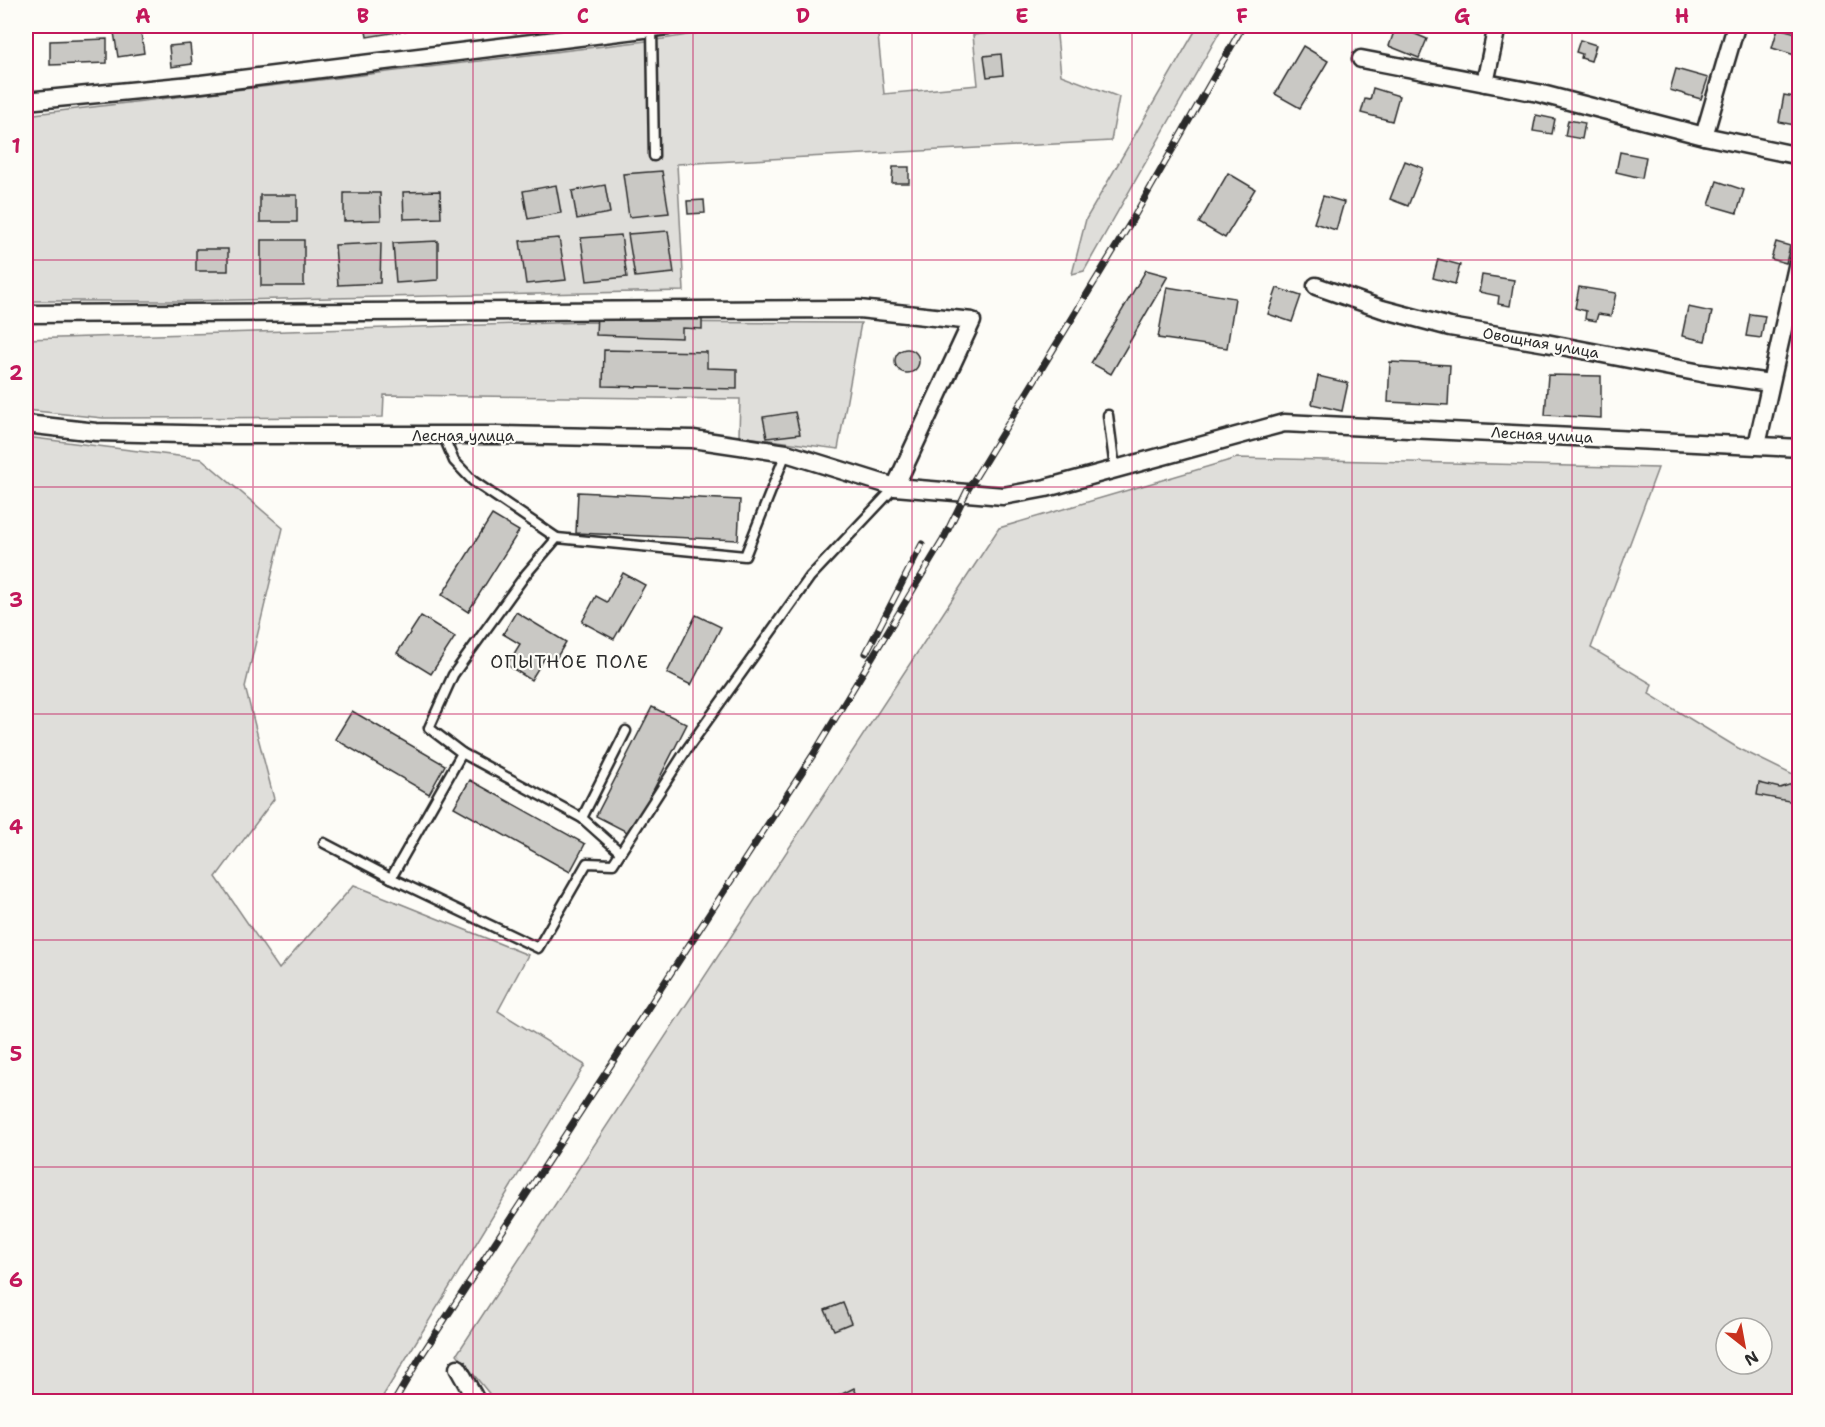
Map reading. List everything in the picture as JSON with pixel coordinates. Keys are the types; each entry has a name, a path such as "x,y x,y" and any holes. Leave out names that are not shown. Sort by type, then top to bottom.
{"street":[{"path":"1485,83 1497,26"},
{"path":"1704,136 1736,26"},
{"path":"26,101 201,84 660,27"},
{"path":"1361,59 1538,93 1704,136 1800,156"},
{"path":"1757,445 1800,253"},
{"name":"Овощная улица","path":"1316,286 1382,309 1450,327 1701,373 1770,383"},
{"path":"26,314 859,309 972,321 895,487"},
{"name":"Лесная улица","path":"26,424 96,432 226,435 442,435 693,439 786,453 895,487 1003,496 1046,488 1284,423 1800,448"},
{"path":"458,1368 477,1401"}],"lane":[{"path":"654,156 660,27"},
{"path":"1108,415 1115,469"},
{"path":"442,435 454,461 473,481 556,538 745,556 786,453"},
{"path":"324,843 391,878 538,948 587,863 613,864 685,752 810,578 895,487"},
{"path":"556,538 526,574 453,675 429,728 462,753 582,818 620,852"},
{"path":"582,818 626,731"},
{"path":"391,878 462,753"}],"shaded area":[{"path":"741,26 877,26 884,94 978,85 973,35 1056,26 1061,75 1119,97 1111,141 677,164 684,291 188,301 26,301 26,115 663,39"},
{"path":"1198,26 1223,26 1084,271 1072,274 1086,219"},
{"path":"587,322 861,323 838,449 739,436 740,399 384,395 383,417 103,418 26,410 26,339"},
{"path":"26,437 202,459 283,528 245,687 274,799 216,877 279,969 354,885 528,955 498,1011 585,1065 380,1401 26,1401"},
{"path":"1237,458 1658,468 1591,648 1652,684 1649,694 1738,748 1799,778 1799,1401 496,1402 457,1354 999,528"}],"building":[{"path":"113,26 140,26 144,53 118,57"},
{"path":"365,26 409,26 410,30 367,37"},
{"path":"445,26 473,26 474,27 446,31"},
{"path":"1396,26 1427,39 1419,58 1389,46"},
{"path":"1778,28 1800,34 1798,56 1772,48"},
{"path":"107,39 107,63 50,65 50,41"},
{"path":"1580,40 1596,45 1591,61 1581,58 1582,54 1576,52"},
{"path":"190,44 192,64 171,67 169,46"},
{"path":"1303,46 1328,61 1300,108 1275,94"},
{"path":"1001,54 1003,75 987,77 984,56"},
{"path":"1676,69 1708,78 1701,99 1670,90"},
{"path":"1373,88 1399,96 1392,121 1361,113 1365,99 1370,100"},
{"path":"1784,95 1800,98 1800,126 1779,122"},
{"path":"1536,115 1555,119 1552,134 1533,131"},
{"path":"1568,120 1585,123 1582,139 1565,136"},
{"path":"1620,152 1646,157 1642,178 1616,172"},
{"path":"1405,161 1423,168 1408,206 1390,199"},
{"path":"893,167 909,167 909,183 892,183"},
{"path":"662,171 669,213 629,217 623,174"},
{"path":"1228,173 1255,189 1225,238 1199,223"},
{"path":"1717,181 1744,190 1737,213 1709,205"},
{"path":"556,185 561,213 528,219 523,191"},
{"path":"605,185 610,213 577,219 572,191"},
{"path":"440,191 441,218 404,219 403,192"},
{"path":"344,193 380,193 381,220 344,221"},
{"path":"260,195 297,195 297,222 260,222"},
{"path":"1323,196 1344,202 1336,230 1314,223"},
{"path":"704,200 705,213 688,214 687,201"},
{"path":"26,202 34,202 34,232 26,232"},
{"path":"668,231 674,273 635,277 628,234"},
{"path":"621,235 627,277 587,281 581,238"},
{"path":"559,238 566,280 526,284 520,241"},
{"path":"261,240 304,240 304,286 261,286"},
{"path":"438,241 438,280 396,283 393,243"},
{"path":"1776,242 1790,246 1786,263 1771,259"},
{"path":"381,243 380,283 338,285 335,245"},
{"path":"196,249 228,249 228,271 196,271"},
{"path":"1438,259 1460,265 1455,284 1433,278"},
{"path":"1146,270 1168,276 1111,374 1091,363"},
{"path":"1482,275 1514,280 1510,306 1498,304 1499,296 1479,292"},
{"path":"1167,287 1235,298 1227,348 1158,338"},
{"path":"1579,287 1616,293 1611,316 1598,314 1596,321 1585,319 1586,311 1575,308"},
{"path":"1277,288 1301,296 1292,322 1268,314"},
{"path":"1688,307 1712,312 1705,341 1682,336"},
{"path":"597,313 702,316 702,329 682,328 682,338 596,335"},
{"path":"1750,314 1765,316 1761,338 1746,336"},
{"path":"907,349 916,352 919,361 916,370 907,373 898,370 895,361 898,352"},
{"path":"604,350 707,352 707,368 737,369 737,389 603,386"},
{"path":"1390,362 1450,365 1448,405 1388,402"},
{"path":"1548,375 1601,376 1601,418 1545,415"},
{"path":"1318,376 1348,383 1342,411 1312,404"},
{"path":"795,412 800,434 767,438 763,417"},
{"path":"578,492 740,500 738,540 576,533"},
{"path":"492,515 519,531 468,612 442,595"},
{"path":"623,573 645,585 614,639 582,622 596,596 607,602"},
{"path":"516,612 566,642 554,662 545,657 531,680 507,665 520,644 503,634"},
{"path":"696,615 721,627 691,685 667,673"},
{"path":"421,616 455,637 431,674 397,653"},
{"path":"652,707 687,724 631,834 596,816"},
{"path":"352,711 445,765 429,794 335,739"},
{"path":"470,780 585,844 570,872 454,807"},
{"path":"1798,782 1794,802 1757,795 1759,783 1780,788"},
{"path":"843,1303 851,1323 834,1330 825,1310"},
{"path":"854,1388 860,1402 826,1402"}],"railway":[{"path":"394,1402 419,1359 813,755 943,540 967,491 1131,222 1243,26"},
{"path":"866,653 922,544"}],"district":[{"name":"ОПЫТНОЕ ПОЛЕ","path":"570,662"}]}
